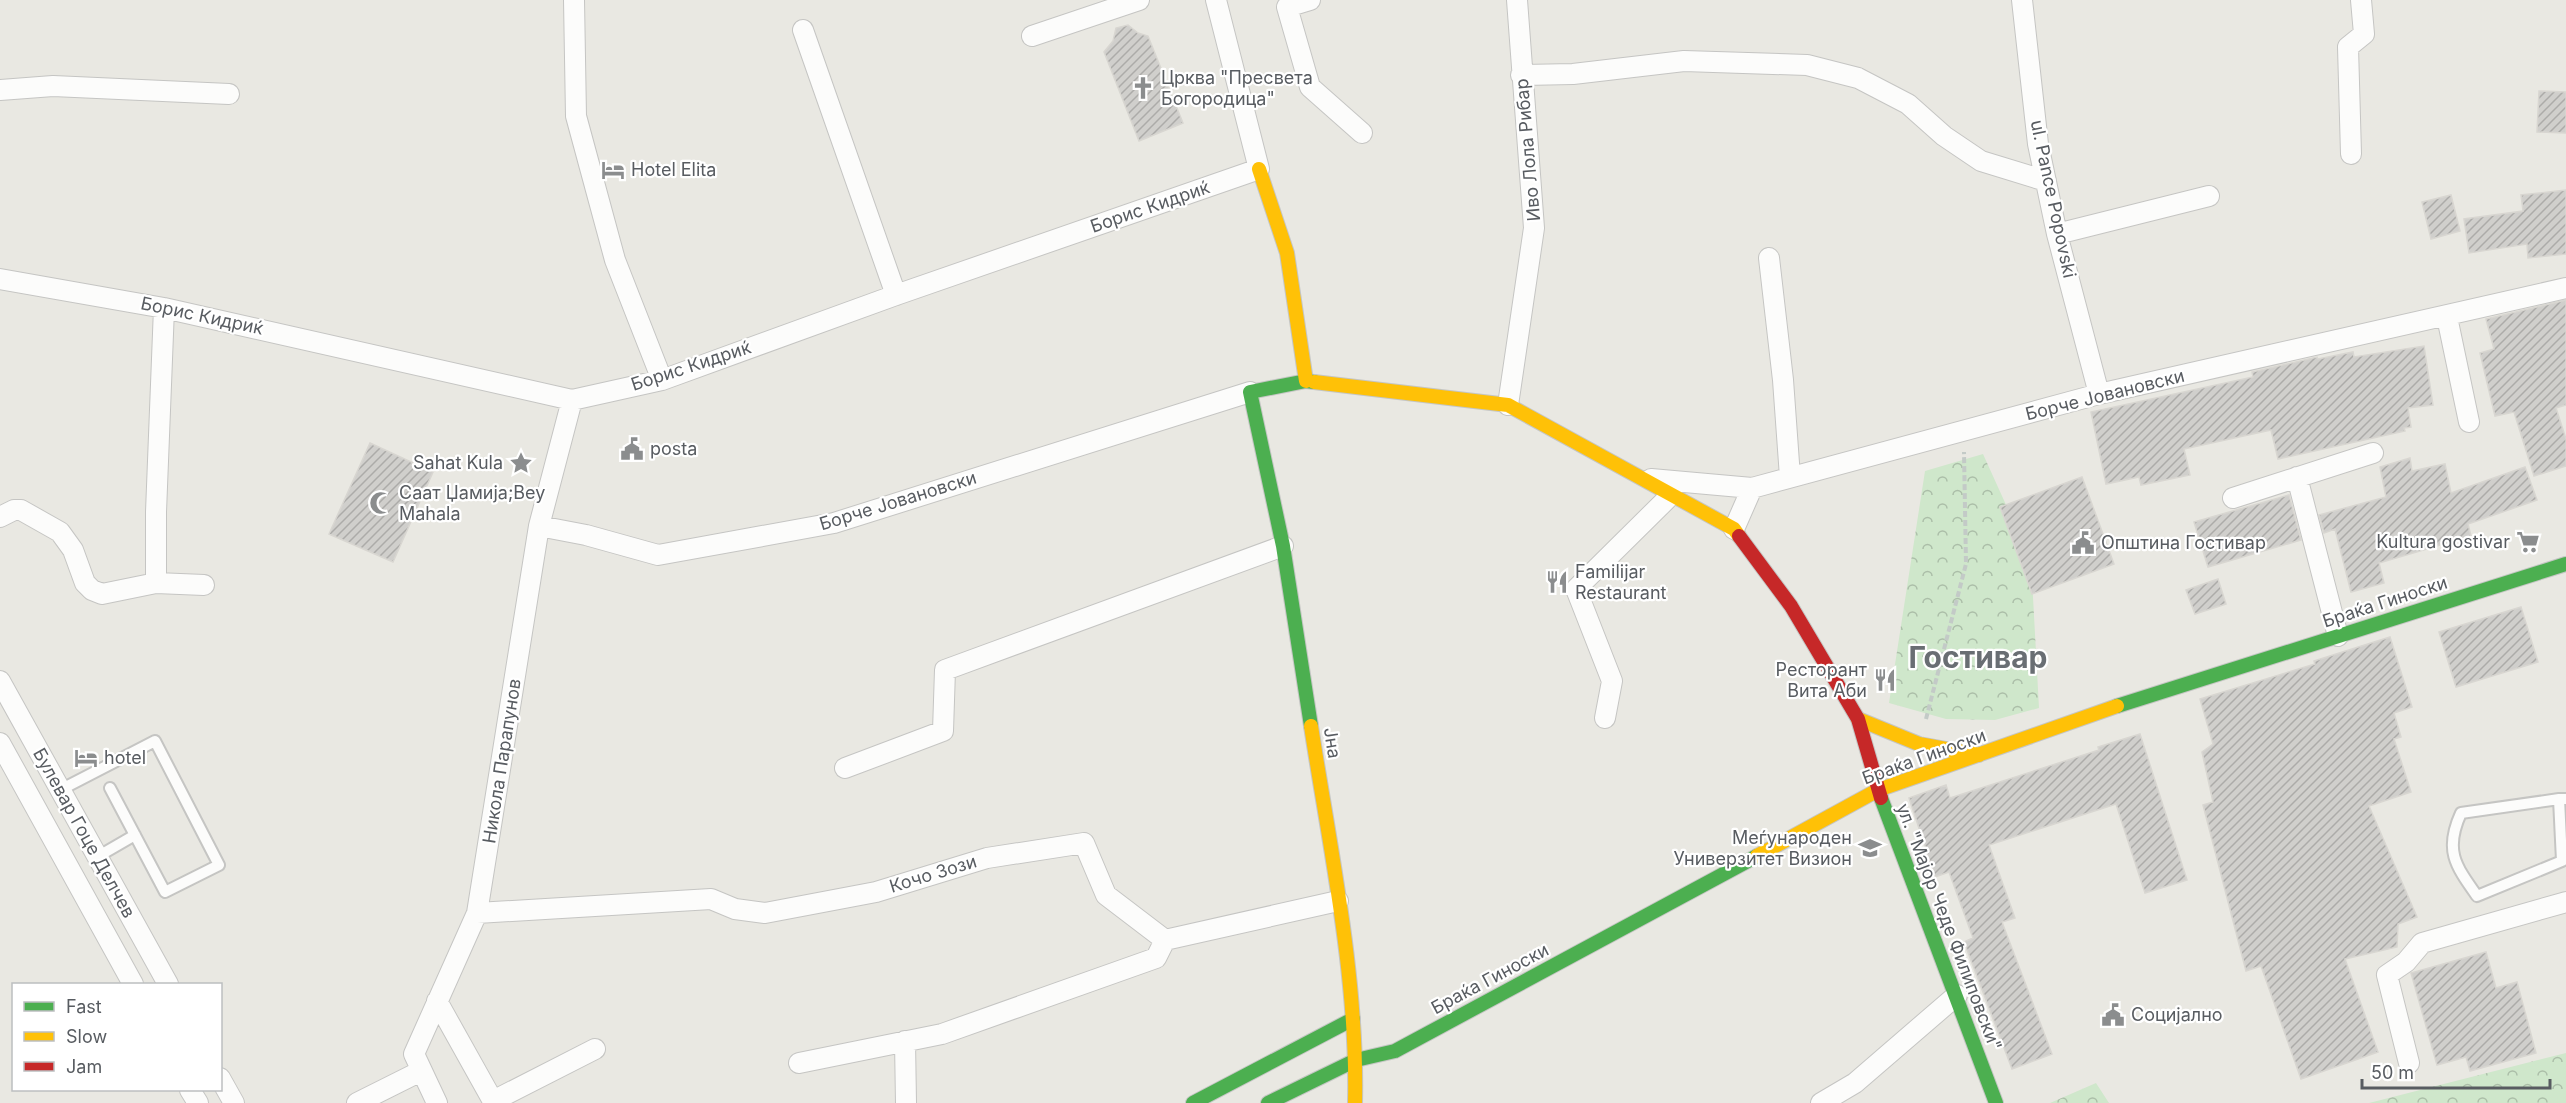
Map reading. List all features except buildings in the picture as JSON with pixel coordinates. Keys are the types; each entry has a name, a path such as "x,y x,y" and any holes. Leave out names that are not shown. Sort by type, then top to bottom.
{"street":[{"path":"574,0 576,116 615,260 662,380"},
{"path":"1032,36 1098,6 1139,0"},
{"path":"1216,0 1259,169 1287,253 1306,381"},
{"path":"1310,0 1287,7 1310,87 1362,133"},
{"name":"Иво Лола Рибар","path":"1508,405 1534,228 1521,75 1518,0"},
{"name":"ul. Pance Popovski","path":"2022,0 2038,144 2057,234 2099,394"},
{"path":"2351,154 2348,47 2364,34 2361,0"},
{"path":"803,30 896,295"},
{"path":"1521,75 1573,74 1684,61 1807,65 1858,78 1908,104 1944,136 1981,161 2046,181"},
{"path":"0,90 53,86 229,94"},
{"name":"Борис Кидриќ","path":"0,279 164,308 572,400 662,380 896,295 1259,169"},
{"path":"2057,234 2209,196"},
{"path":"1769,258 1783,380 1790,477"},
{"name":"Борче Јовановски","path":"1645,478 1752,488 2099,394 2447,317 2566,288"},
{"path":"156,583 156,512 164,308"},
{"path":"2447,317 2469,422"},
{"name":"ул. \"Мајор Чеде Филиповски\"","path":"1250,392 1306,381 1508,405 1645,478 1734,529 1791,606 1858,719 1878,790 1996,1103"},
{"name":"Борче Јовановски","path":"539,526 586,535 658,555 834,523 1250,392"},
{"name":"Јна","path":"1250,392 1283,546 1338,901 1353,1019 1356,1060 1355,1103"},
{"name":"Никола Парапунов","path":"437,1103 414,1054 477,913 539,526 572,400"},
{"path":"2233,498 2373,453"},
{"path":"2297,477 2337,636"},
{"path":"1734,529 1752,488"},
{"path":"1605,718 1612,681 1575,589 1672,494"},
{"path":"0,517 14,510 21,510 60,532 73,550 85,583 92,590 102,594 156,583 204,585"},
{"path":"845,768 943,731 945,670 1283,546"},
{"name":"Браќа Гиноски","path":"1268,1103 1356,1060 1395,1051 1878,790 2123,704 2566,564"},
{"name":"Булевар Гоце Делчев","path":"0,681 167,983"},
{"path":"1858,719 1919,744 1981,755"},
{"name":"Булевар Гоце Делчев","path":"0,743 132,983"},
{"name":"Кочо Зози","path":"477,913 711,899 735,909 765,913 876,892 987,858 1084,843 1106,895 1165,940"},
{"path":"799,1063 942,1034 1156,958 1165,940 1338,901"},
{"path":"2409,1063 2387,975 2406,962 2421,943 2566,902"},
{"path":"1821,1103 1855,1083 1957,995"},
{"path":"437,1001 494,1102 595,1049"},
{"path":"1193,1103 1353,1019"},
{"path":"904,1041 906,1103"},
{"path":"357,1103 422,1071"},
{"path":"222,1082 234,1103"}],"lane":[{"path":"60,790 155,741 219,865 165,892 110,788"},
{"path":"2563,799 2562,861 2477,896 2462,875 2452,852 2453,831 2462,813 2563,799"},
{"path":"97,857 135,835"}],"path":[{"path":"1919,744 1966,564 1964,431"}],"green space":[{"path":"1983,454 2031,560 2039,708 1995,720 1946,719 1889,703 1925,471"},
{"path":"2566,1053 2566,1103 2369,1103"},
{"path":"2096,1083 2109,1103 2050,1103"}],"traffic: fast":[{"path":"1311,726 1283,546 1250,392 1306,381 1314,382"},
{"path":"2117,706 2566,564"},
{"path":"1881,798 1996,1103"},
{"path":"1268,1103 1356,1060 1395,1051 1757,856"},
{"path":"1193,1103 1353,1019"}],"traffic: slow":[{"path":"1259,169 1287,253 1306,381"},
{"path":"1314,382 1508,405 1734,529 1739,536"},
{"path":"1757,856 1878,790 2117,706"},
{"path":"1858,719 1919,744 1979,755"},
{"path":"1311,726 1347,961 1355,1056 1355,1103"}],"traffic: jam":[{"path":"1739,536 1791,606 1858,719 1881,798"}],"place":[{"name":"Црква \"Пресвета Богородица\"","path":"1143,88"},
{"name":"Hotel Elita","path":"613,170"},
{"name":"posta","path":"632,449"},
{"name":"Sahat Kula","path":"521,463"},
{"name":"Саат Џамија;Bey Mahala","path":"381,503"},
{"name":"Kultura gostivar","path":"2528,542"},
{"name":"Општина Гостивар","path":"2083,543"},
{"name":"Familijar Restaurant","path":"1557,582"},
{"name":"Ресторант Вита Аби","path":"1885,680"},
{"name":"hotel","path":"86,758"},
{"name":"Меѓународен Универзитет Визион","path":"1870,848"},
{"name":"Социјално","path":"2113,1015"}],"district":[{"name":"Гостивар","path":"1978,658"}]}
